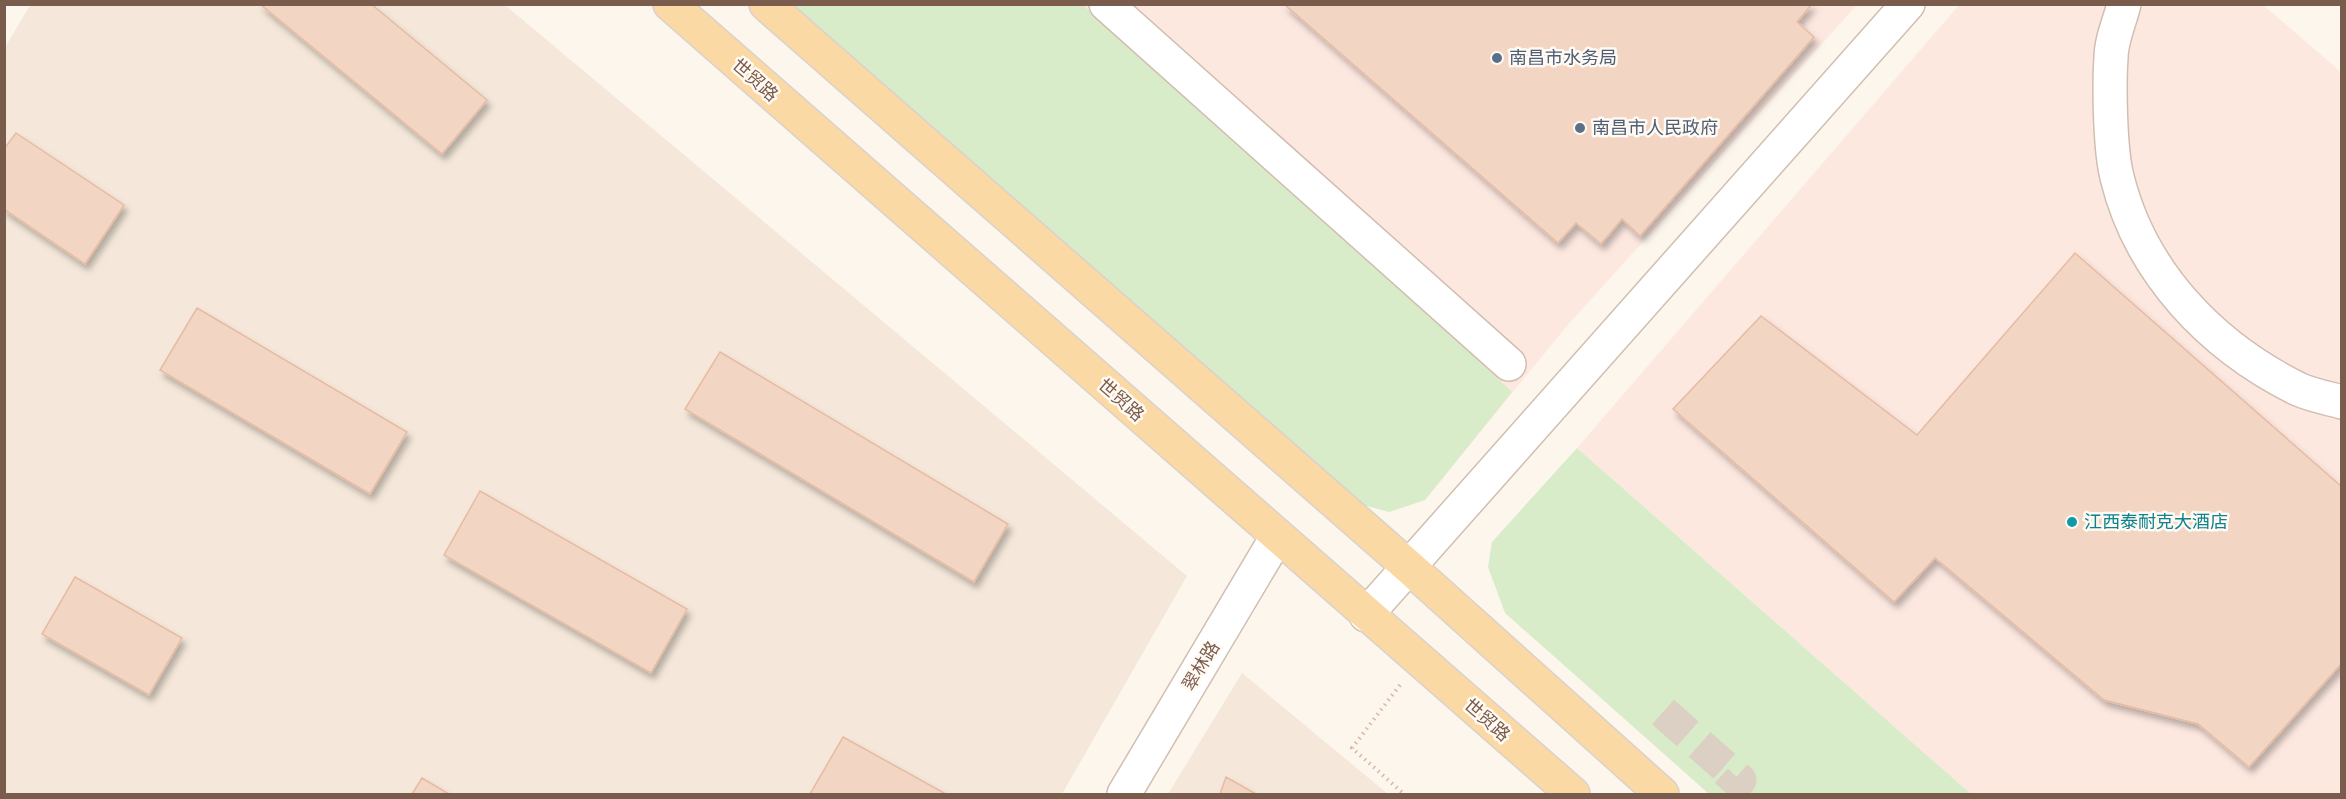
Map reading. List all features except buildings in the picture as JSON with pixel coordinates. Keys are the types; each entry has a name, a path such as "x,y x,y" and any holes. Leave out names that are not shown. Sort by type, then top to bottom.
{"main road":[{"name":"世贸路","path":"670,4 1573,795"},
{"path":"766,4 1409,567 1662,795"}],"street":[{"path":"1106,4 1509,364"},
{"path":"1366,615 1908,4"},
{"path":"2124,4 2110,56 2116,175 2127,209 2154,266 2189,311 2231,347 2299,389 2342,402"},
{"name":"翠林路","path":"1124,795 1277,537"}],"path":[{"path":"1402,683 1352,748 1404,795"}],"shaded area":[{"path":"30,5 505,5 1187,576 1062,794 5,794 4,49"},
{"path":"784,5 1857,5 1566,327 1425,500 1389,512"},
{"path":"1959,5 2263,5 2341,72 2341,794 1971,794 1577,448"},
{"path":"1242,673 1388,794 1168,794"}],"green space":[{"path":"784,5 1083,5 1430,314 1512,392 1425,500 1389,512 1363,505"},
{"path":"1577,448 1971,794 1709,794 1505,613 1488,567 1492,542"}],"tunnel":[{"path":"1663,712 1740,780 1727,794"}],"place":[{"name":"南昌市水务局","path":"1497,58"},
{"name":"南昌市人民政府","path":"1580,128"},
{"name":"江西泰耐克大酒店","path":"2072,522"}]}
